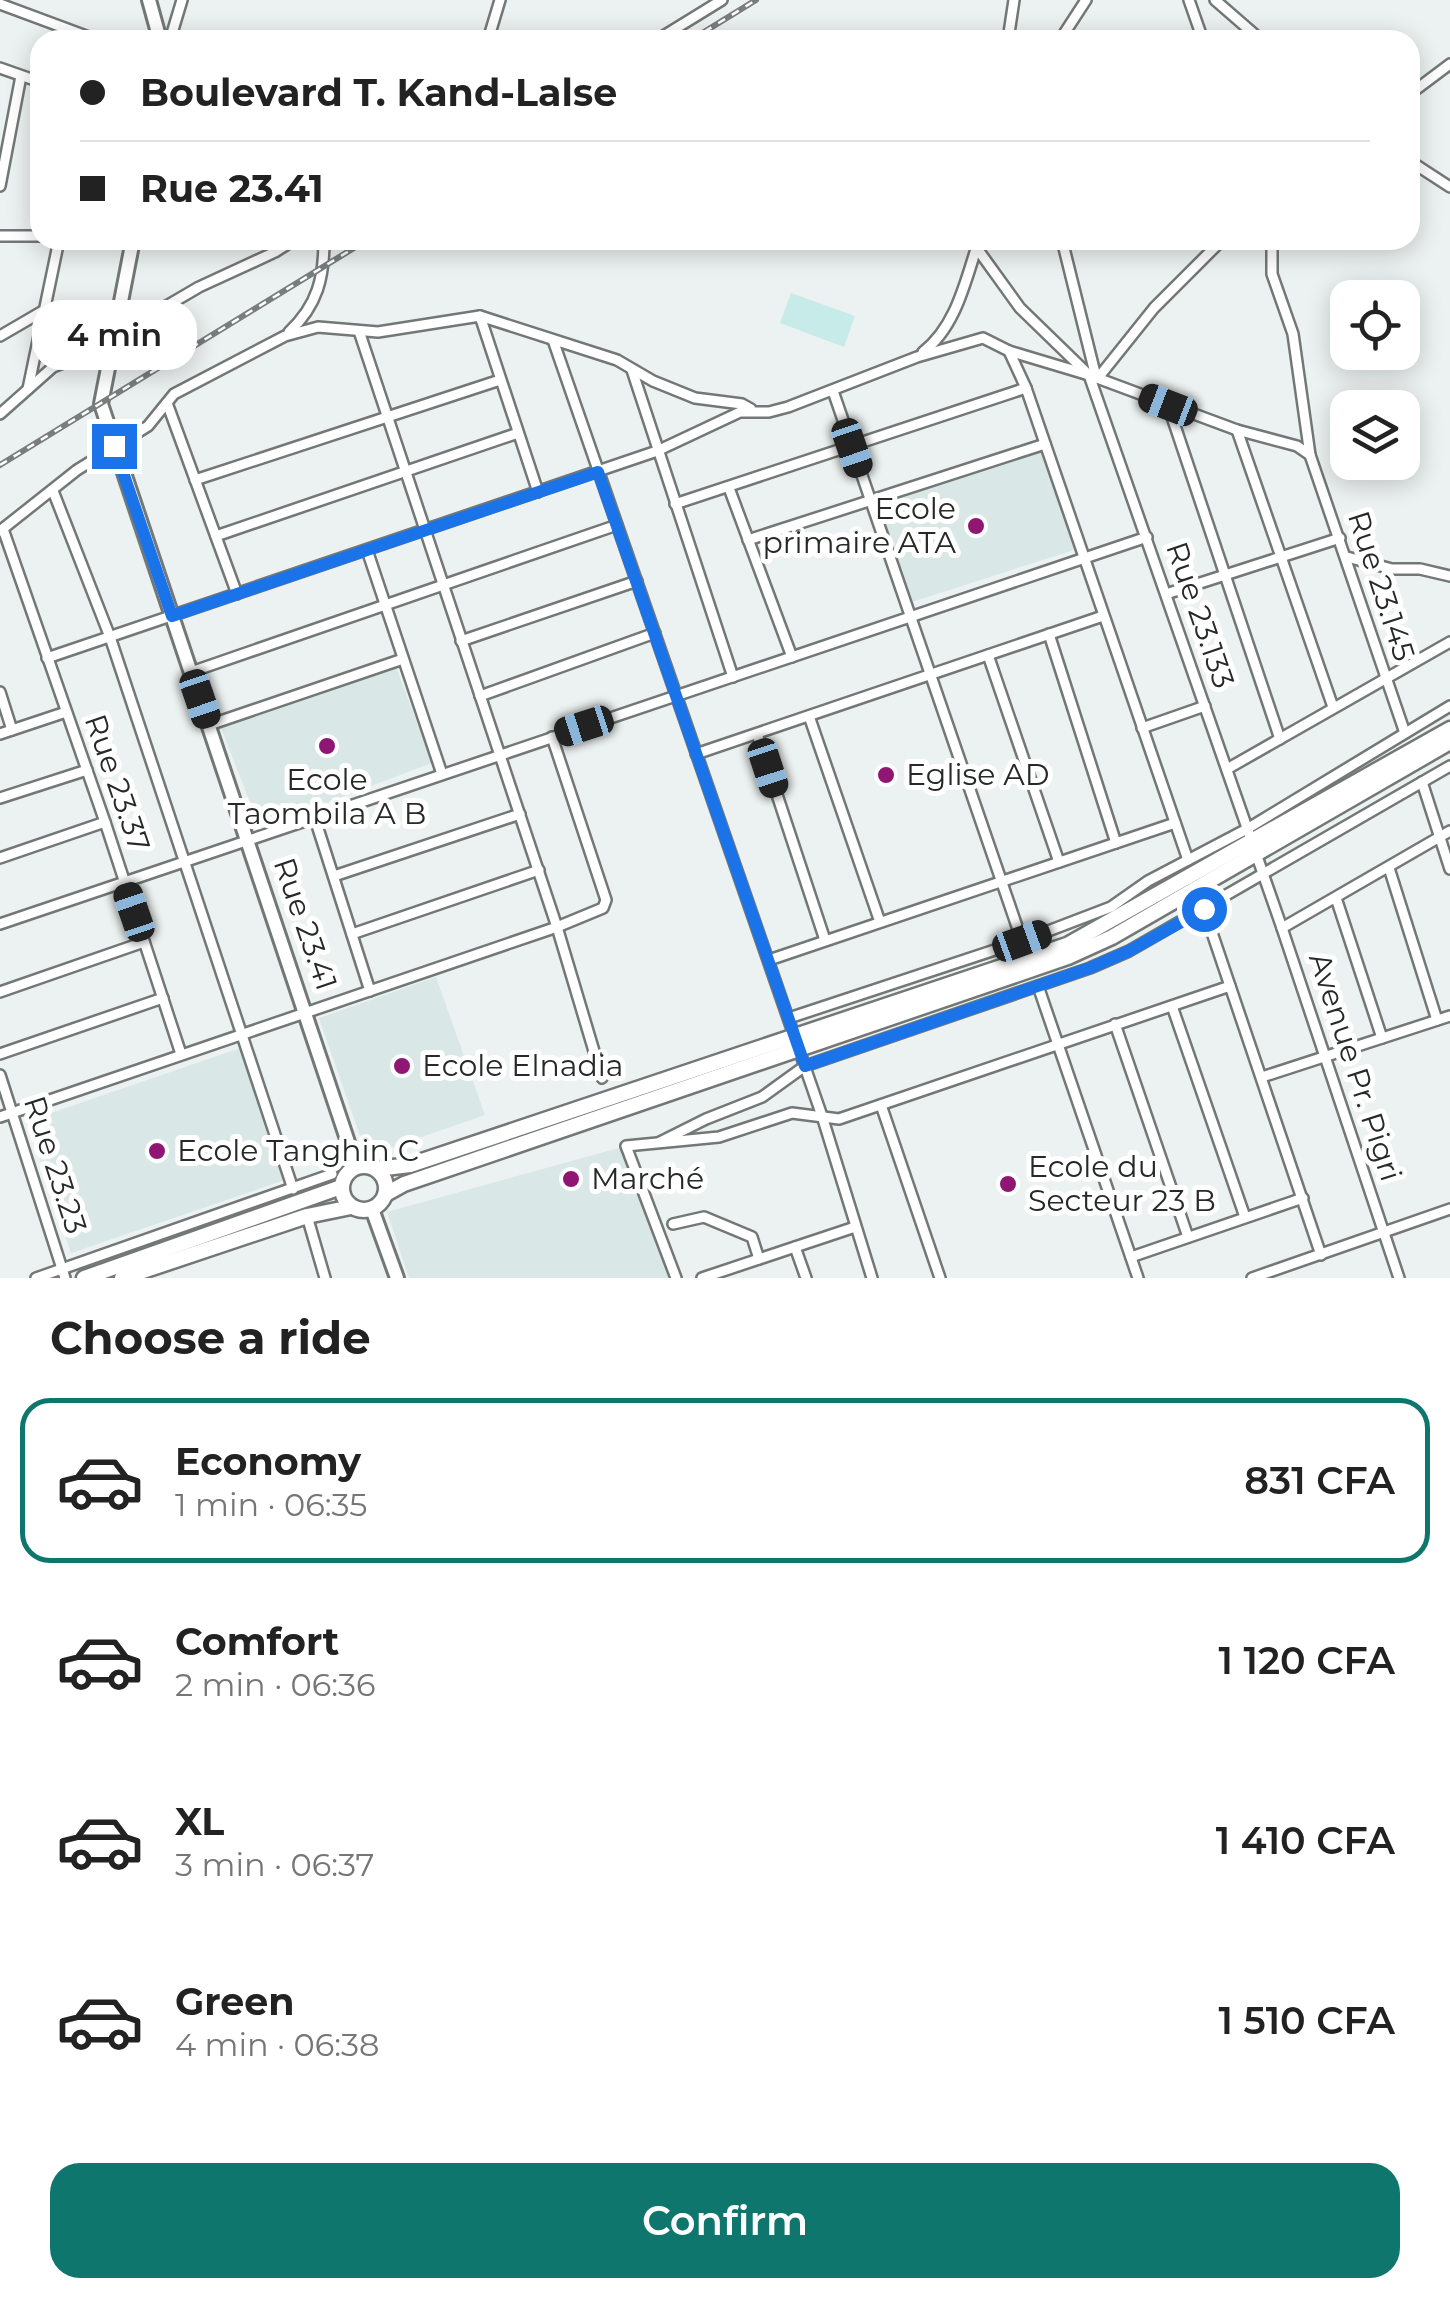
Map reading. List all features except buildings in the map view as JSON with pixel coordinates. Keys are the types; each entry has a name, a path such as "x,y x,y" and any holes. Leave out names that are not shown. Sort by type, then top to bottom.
{"main road":[{"path":"352,1207 341,1187 346,1174 356,1166 377,1169 410,1165 1068,957 1112,937 1252,842 1450,728"},
{"path":"1252,842 1450,742"},
{"path":"122,1278 308,1216 352,1207 372,1209 386,1194 404,1184 797,1043"},
{"path":"377,1169 385,1180 386,1194"},
{"path":"84,1278 341,1187"}],"street":[{"path":"149,0 157,30"},
{"path":"173,30 182,0"},
{"path":"491,30 500,0"},
{"path":"673,30 722,0"},
{"path":"1010,30 1014,0"},
{"path":"1066,30 1086,0"},
{"path":"1189,0 1200,30"},
{"path":"1215,0 1250,30"},
{"path":"0,4 70,30"},
{"path":"1420,86 1450,64"},
{"path":"0,68 30,79"},
{"path":"0,186 21,76"},
{"path":"1420,168 1450,187"},
{"path":"0,236 30,236"},
{"path":"28,392 57,250"},
{"name":"Rue 23.41","path":"131,250 101,404 356,1166"},
{"path":"0,414 52,367 81,356 199,287 278,250"},
{"path":"284,336 304,317 318,290 324,250"},
{"path":"918,357 932,345 952,314 975,250"},
{"path":"981,250 1020,308 1094,377"},
{"name":"Rue 23.133","path":"1064,250 1094,377 1262,873"},
{"path":"1094,377 1212,250"},
{"name":"Rue 23.145","path":"1272,250 1272,274 1293,334 1310,455 1404,733"},
{"path":"0,336 43,311"},
{"path":"480,316 538,492"},
{"path":"1,532 19,513 148,426 179,390 284,336 318,326 341,326 359,332 414,328 480,316 617,360 695,398 742,404 753,411"},
{"path":"359,332 558,926 602,1078"},
{"path":"47,658 598,472 657,451 740,412 769,412 833,392 918,357 983,338 1009,351 1094,377 1238,430 1297,446 1310,455"},
{"path":"553,340 805,1066 872,1278"},
{"path":"1009,351 1026,388 1188,860"},
{"path":"632,368 733,676"},
{"path":"195,480 500,380"},
{"path":"675,504 1026,388"},
{"path":"833,392 1022,941"},
{"path":"167,403 237,594"},
{"path":"1168,405 1280,738"},
{"path":"1238,430 1333,707"},
{"path":"216,536 518,433"},
{"path":"748,540 1045,444"},
{"path":"729,488 792,657"},
{"path":"53,491 110,637 293,1189"},
{"path":"191,672 617,526"},
{"name":"Rue 23.37","path":"1,532 105,822 181,1054"},
{"path":"0,924 1147,537"},
{"path":"1166,594 1340,538"},
{"path":"367,550 442,774"},
{"path":"1347,557 1382,567 1450,576"},
{"path":"461,642 637,581"},
{"path":"696,754 1104,616"},
{"path":"480,696 655,633"},
{"path":"1049,634 1116,843"},
{"path":"1227,769 1450,642"},
{"path":"988,655 1059,862"},
{"path":"209,726 403,659"},
{"path":"0,692 12,730"},
{"path":"1142,728 1205,706"},
{"path":"788,1018 1111,908 1148,881 1188,860 1252,842 1404,733 1450,706"},
{"path":"0,734 66,712"},
{"path":"809,716 880,922"},
{"path":"757,734 825,940"},
{"path":"0,1117 603,908 606,902 552,737"},
{"path":"660,1142 706,1118 762,1097 805,1066 1109,961 1450,766"},
{"path":"0,798 87,770"},
{"path":"1422,782 1450,869"},
{"path":"334,876 520,814"},
{"path":"315,818 370,991"},
{"path":"0,858 105,822"},
{"path":"768,960 1174,823"},
{"path":"1282,928 1450,832"},
{"path":"1389,868 1437,1020"},
{"path":"352,934 538,870"},
{"name":"Avenue Pr. Pigri","path":"1262,873 1399,1278"},
{"path":"1336,898 1382,1038"},
{"path":"1204,909 1322,1255"},
{"path":"0,992 144,942"},
{"path":"1038,986 1138,1278"},
{"path":"676,1278 626,1146 720,1137 792,1113 839,1120 1230,986"},
{"path":"0,1054 163,998"},
{"path":"1172,1006 1245,1217"},
{"path":"1262,1077 1450,1016"},
{"path":"1115,1024 1188,1237"},
{"name":"Rue 23.23","path":"0,1075 63,1274"},
{"path":"880,1105 940,1278"},
{"path":"36,1278 63,1274 332,1174"},
{"path":"1130,1257 1303,1198"},
{"path":"372,1209 397,1278"},
{"path":"1252,1278 1450,1209"},
{"path":"308,1216 325,1278"},
{"path":"673,1224 704,1217 742,1232 752,1237 759,1259"},
{"path":"702,1278 855,1226"},
{"path":"795,1247 806,1278"},
{"path":"738,1266 742,1278"}],"shaded area":[{"path":"791,293 855,316 844,347 780,323"},
{"name":"Ecole primaire ATA","path":"1041,450 1074,550 912,602 879,503"},
{"name":"Ecole Taombila A B","path":"396,667 432,763 260,828 221,728"},
{"name":"Ecole Elnadia","path":"436,977 485,1115 367,1156 319,1018"},
{"name":"Ecole Tanghin C","path":"243,1047 285,1180 71,1253 28,1121"},
{"name":"Marché","path":"626,1146 670,1278 409,1278 387,1212"}],"railway":[{"path":"707,30 756,0"},
{"path":"0,465 351,250"}],"place":[{"name":"Ecole primaire ATA","path":"976,526"},
{"name":"Ecole Taombila A B","path":"327,746"},
{"name":"Eglise AD","path":"886,775"},
{"name":"Ecole Elnadia","path":"402,1066"},
{"name":"Ecole Tanghin C","path":"157,1151"},
{"name":"Marché","path":"571,1179"},
{"name":"Ecole du Secteur 23 B","path":"1008,1184"}],"route":[{"path":"114,446 172,616 598,472 805,1066 1090,968 1204,909"}]}
